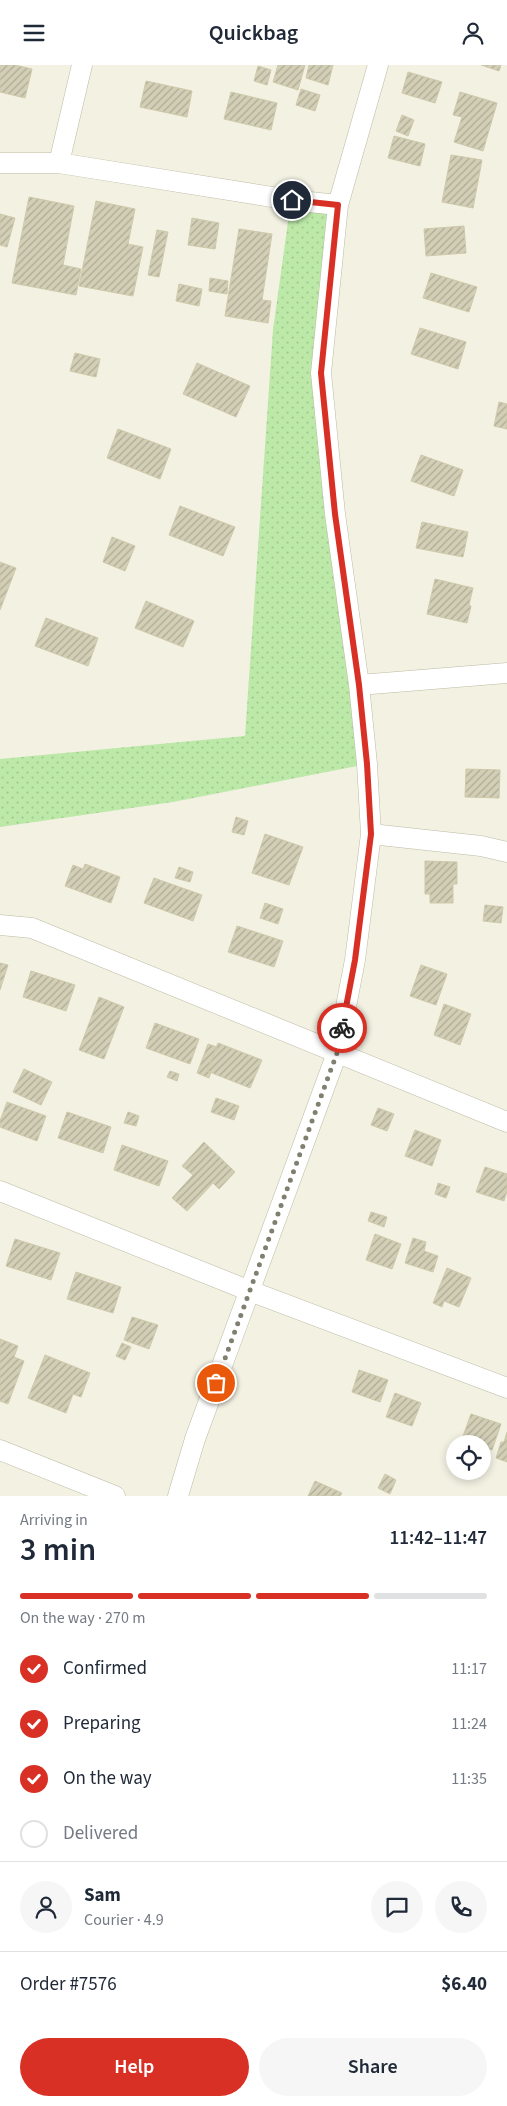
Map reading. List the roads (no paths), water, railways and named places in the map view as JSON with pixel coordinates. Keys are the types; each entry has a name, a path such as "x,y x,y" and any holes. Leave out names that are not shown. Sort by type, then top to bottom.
{"street":[{"path":"59,163 82,65"},
{"path":"178,1496 195,1439 337,1053 355,960 371,834 367,764 359,685 335,514 321,373 338,205 378,65"},
{"path":"0,163 59,163 292,200 338,205"},
{"path":"359,685 507,673"},
{"path":"371,834 481,846 507,851"},
{"path":"0,925 32,928 507,1122"},
{"path":"0,1191 250,1291 507,1388"},
{"path":"0,1450 114,1496"}]}
